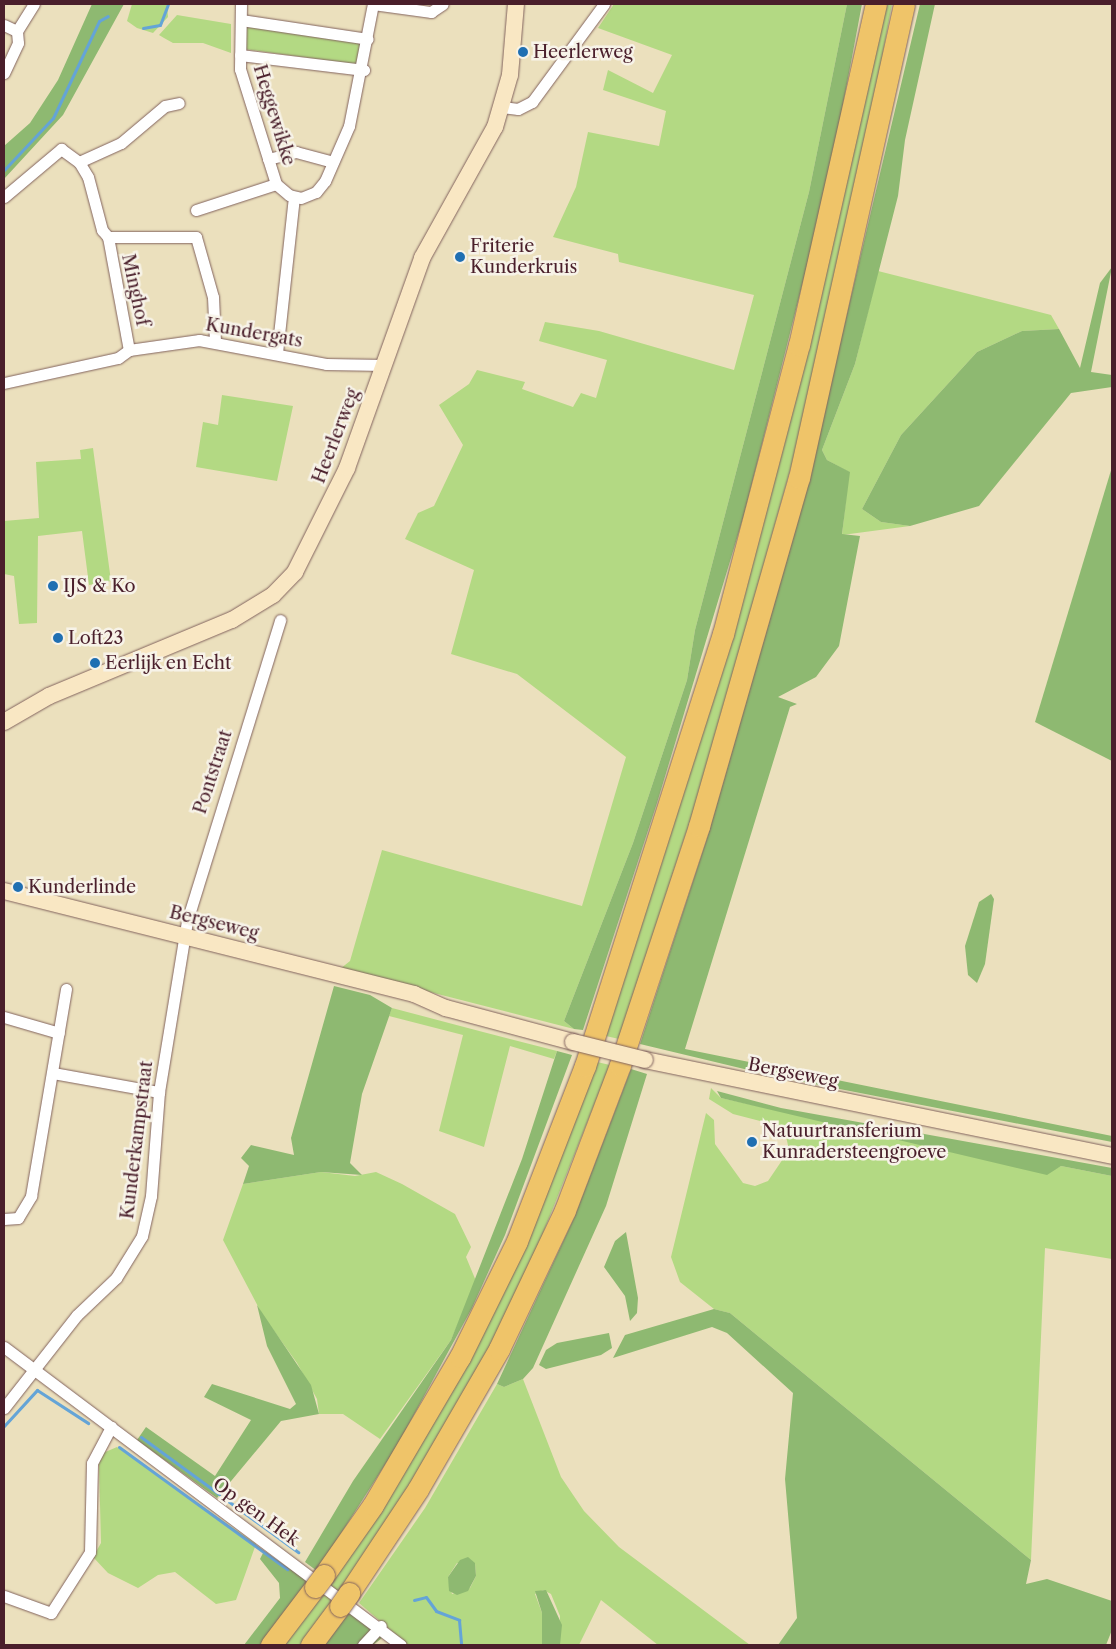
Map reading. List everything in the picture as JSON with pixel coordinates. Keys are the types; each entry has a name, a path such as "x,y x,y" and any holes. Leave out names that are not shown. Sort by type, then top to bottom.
{"highway":[{"path":"271,1645 320,1581 373,1505 460,1357 517,1241 586,1066 723,634 801,335 876,4"},
{"path":"311,1645 345,1599 423,1482 499,1349 565,1210 620,1065 699,826 799,478 904,4"}],"street":[{"path":"4,73 18,43 17,31 34,4"},
{"name":"Heggewikke","path":"241,4 240,69 276,184 294,197"},
{"path":"278,353 294,197 316,192 333,162 349,126 364,70 373,4 431,12 443,4"},
{"name":"Heerlerweg","path":"4,722 49,696 232,620 281,587 304,558 326,512 384,365 422,258 479,161 502,107 516,4"},
{"path":"502,107 518,109 532,102 604,4"},
{"path":"241,20 368,39"},
{"path":"4,25 17,31"},
{"path":"240,55 364,70"},
{"path":"4,197 55,150 64,150 79,162 121,143 165,106 179,103"},
{"path":"268,159 296,152 333,162"},
{"name":"Minghof","path":"79,162 108,237 129,350"},
{"path":"196,210 276,184"},
{"name":"Minghof","path":"108,237 196,237 212,289 214,341"},
{"name":"Kundergats","path":"4,383 118,358 129,350 214,341 326,364 384,365"},
{"name":"Pontstraat","path":"186,936 223,795 280,620"},
{"name":"Bergseweg","path":"4,891 414,994 470,1013 644,1060 1112,1156"},
{"name":"Kunderkampstraat","path":"4,1408 77,1316 116,1278 142,1236 151,1196 159,1092 186,936"},
{"path":"4,1219 18,1218 31,1196 66,988"},
{"path":"4,1017 59,1033"},
{"path":"53,1073 159,1092"},
{"name":"Op gen Hek","path":"4,1347 381,1626 401,1645"},
{"path":"4,1596 51,1613 90,1552 92,1462 111,1427"},
{"path":"362,1645 381,1626"}],"green space":[{"path":"92,4 124,4 63,115 4,179 4,146 30,123 58,80"},
{"path":"132,4 167,4 168,17 153,33 137,28 127,21"},
{"path":"614,4 847,4 809,192 695,630 687,680 633,843 564,1021 574,1029 340,969 350,961 382,850 582,906 626,757 517,674 451,654 474,570 405,539 418,513 434,506 463,445 439,405 469,384 477,370 525,382 522,389 573,407 581,393 596,398 607,360 539,341 545,322 599,331 734,370 754,295 619,262 618,254 553,237 576,187 588,132 659,146 666,111 603,90 608,70 653,93 672,55 598,28"},
{"path":"847,4 862,4 829,179 744,515 657,803 583,1030 574,1029 564,1021 633,843 687,680 695,630 809,192"},
{"path":"883,4 892,4 870,123 807,410 705,775 619,1039 606,1036 704,726"},
{"path":"920,4 935,4 905,140 898,196 855,364 822,450 827,460 850,472 842,534 860,536 839,646 816,677 778,697 797,704 790,707 685,1049 1112,1136 1112,1142 778,1077 640,1044 708,835 799,517"},
{"path":"177,15 231,24 231,53 203,43 173,43 159,35"},
{"path":"246,26 361,42 358,65 243,49"},
{"path":"1112,267 1091,372 1112,375 1112,387 1071,393 979,506 910,526 881,522 862,509 901,435 977,352 1022,331 1059,329 1080,368 1100,283"},
{"path":"878,271 1051,315 1059,329 1022,331 977,352 901,435 862,509 881,522 910,526 842,535 849,472 827,460 822,450 855,364"},
{"path":"222,395 293,406 277,481 196,467 203,422 218,425"},
{"path":"93,448 111,581 89,585 82,531 38,536 37,623 19,624 14,576 4,574 4,521 39,518 36,462 81,459 80,450"},
{"path":"1112,467 1112,761 1035,722"},
{"path":"991,894 994,899 985,964 977,983 968,975 965,946 979,902"},
{"path":"334,986 370,995 392,1008 362,1094 350,1163 362,1175 321,1172 243,1184 249,1166 241,1158 251,1145 294,1155 291,1138"},
{"path":"392,1008 557,1051 554,1059 510,1046 484,1147 439,1131 463,1035 389,1016"},
{"path":"557,1051 572,1055 505,1235 472,1308 397,1446 317,1571 305,1562 353,1481 451,1340 522,1159"},
{"path":"597,1062 610,1065 520,1291 426,1465 302,1645 279,1645 525,1243"},
{"path":"631,1069 647,1074 606,1206 533,1368 523,1379 504,1387 497,1384 574,1218"},
{"path":"711,1088 721,1098 1051,1171 1061,1166 1112,1176 1112,1259 1045,1248 1031,1560 730,1313 714,1309 680,1282 671,1257 706,1113 714,1120 715,1144 743,1183 755,1186 768,1181 789,1150 784,1127 733,1114 709,1099"},
{"path":"717,1091 781,1108 1112,1168 1112,1176 1061,1166 1047,1175 721,1098"},
{"path":"321,1172 355,1176 376,1172 402,1184 455,1214 471,1247 466,1257 476,1281 451,1340 380,1439 343,1414 319,1414 317,1399 297,1363 262,1314 223,1240 243,1184"},
{"path":"626,1232 638,1298 637,1313 630,1321 625,1296 604,1267 615,1241"},
{"path":"257,1305 311,1385 319,1414 281,1421 217,1498 137,1440 146,1427 215,1476 251,1420 204,1397 212,1384 290,1409 296,1404 267,1346"},
{"path":"714,1309 730,1313 1031,1560 1026,1584 1047,1579 1112,1601 1112,1630 1106,1645 778,1645 797,1618 785,1479 793,1393 727,1333 712,1327 613,1358 625,1335"},
{"path":"609,1333 612,1348 601,1355 546,1369 539,1365 546,1350 557,1343"},
{"path":"523,1379 561,1477 584,1511 619,1547 750,1645 658,1645 601,1600 579,1645 560,1645 560,1616 551,1594 543,1590 535,1594 542,1613 542,1645 408,1645 359,1603 425,1508 497,1384 504,1387","holes":["457,1563 475,1563 476,1576 470,1588 452,1594 448,1577"]},
{"path":"117,1447 256,1544 236,1600 216,1604 175,1572 158,1575 138,1588 108,1573 93,1557 101,1543 99,1464 103,1453"},
{"path":"264,1551 309,1582 260,1645 244,1645 280,1598 279,1583 260,1559"},
{"path":"468,1557 475,1563 476,1576 468,1591 457,1595 449,1591 448,1577 460,1560"},
{"path":"546,1590 562,1625 560,1645 542,1645 542,1613 535,1591"},
{"path":"351,1610 382,1638 373,1645 325,1645"}],"waterway":[{"path":"143,28 160,25 168,4"},
{"path":"4,170 53,118 99,21 108,16"},
{"path":"4,1426 37,1390 88,1423"},
{"path":"141,1437 219,1494"},
{"path":"119,1447 287,1569"},
{"path":"228,1501 298,1552"},
{"path":"414,1600 426,1597 436,1611 459,1620 461,1645"}],"place":[{"name":"Heerlerweg","path":"523,52"},
{"name":"Friterie Kunderkruis","path":"460,257"},
{"name":"IJS & Ko","path":"53,586"},
{"name":"Loft23","path":"58,638"},
{"name":"Eerlijk en Echt","path":"95,663"},
{"name":"Kunderlinde","path":"18,887"},
{"name":"Natuurtransferium Kunradersteengroeve","path":"752,1142"}]}
